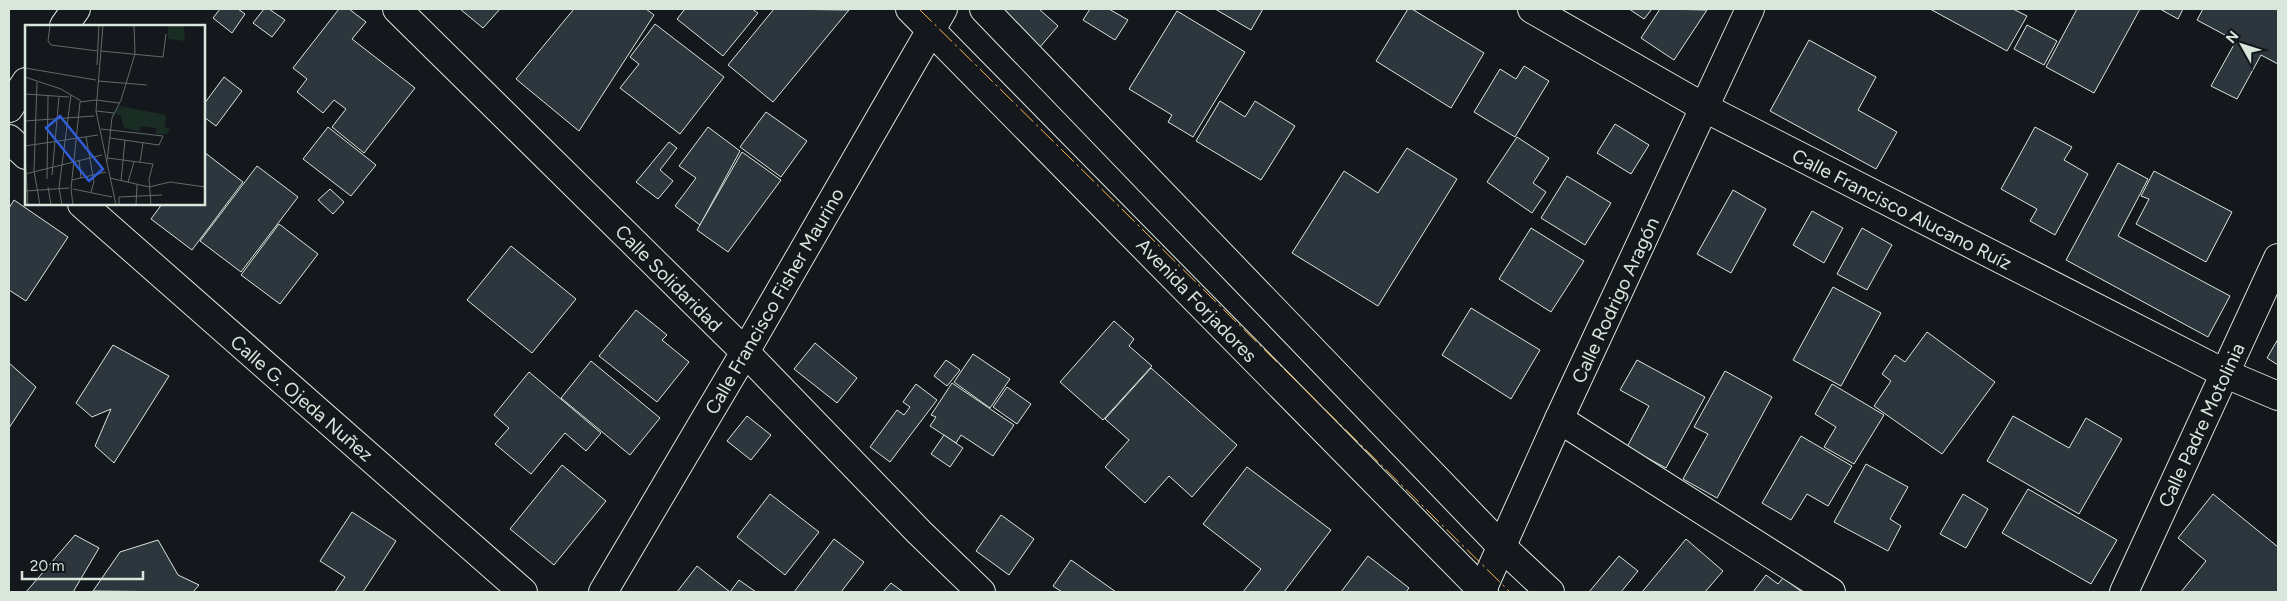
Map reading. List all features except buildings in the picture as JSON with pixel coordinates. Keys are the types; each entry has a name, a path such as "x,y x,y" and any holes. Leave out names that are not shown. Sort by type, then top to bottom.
{"street":[{"path":"65,25 76,9"},
{"name":"Calle Solidaridad","path":"397,9 745,352 919,532 981,592"},
{"name":"Avenida Forjadores","path":"910,9 937,19 1483,592"},
{"path":"984,9 1502,547 1550,592"},
{"name":"Calle Francisco Alucano Ruíz","path":"1532,9 1705,108 2226,374 2278,396"},
{"name":"Calle Rodrigo Aragón","path":"1483,592 1559,419 1750,9"},
{"name":"Calle Francisco Fisher Maurino","path":"603,592 745,352 937,19"},
{"path":"9,108 25,84"},
{"path":"9,139 25,154"},
{"name":"Calle G. Ojeda Nuñez","path":"83,205 523,592"},
{"name":"Calle Padre Motolinia","path":"2124,592 2278,258"},
{"path":"1559,419 1831,592"}],"power":[{"path":"919,9 1510,592"}]}
